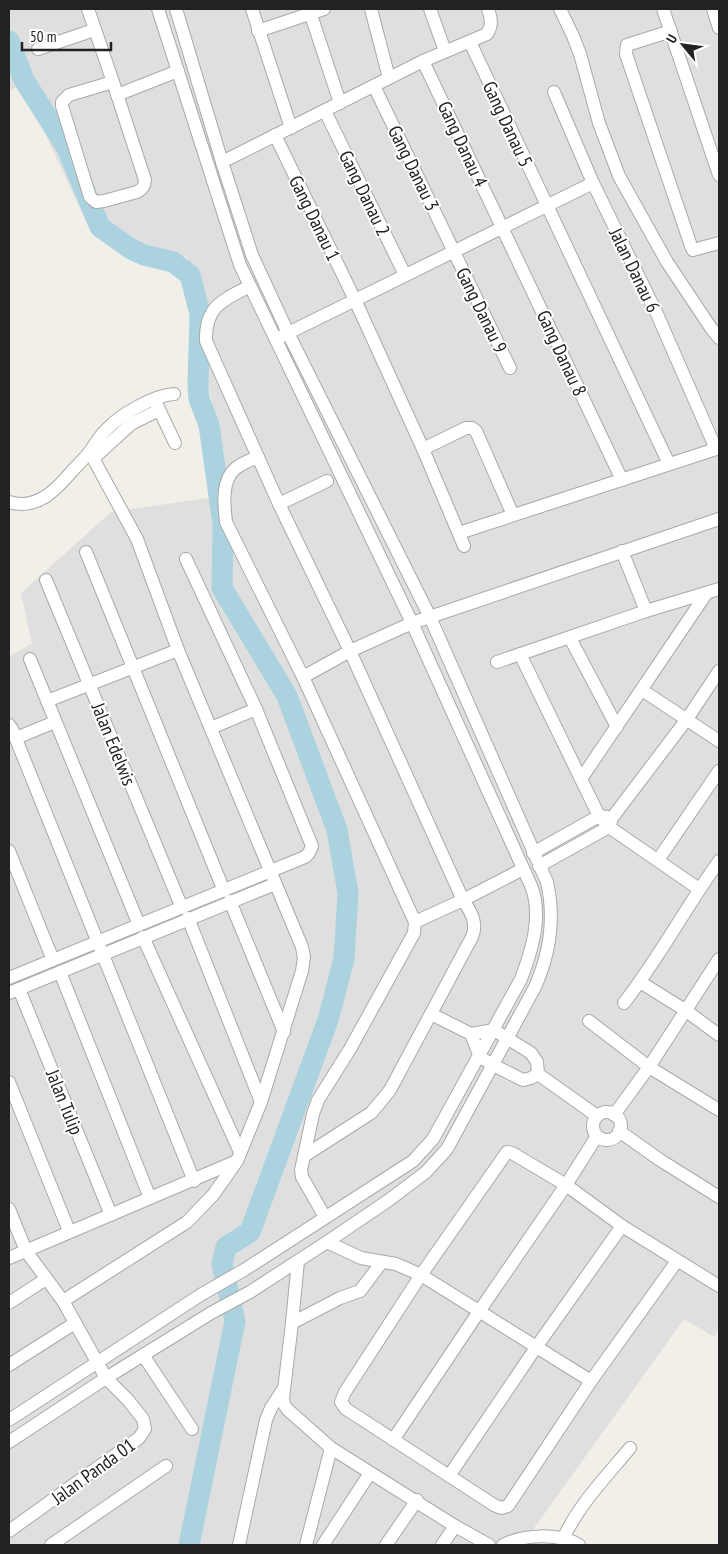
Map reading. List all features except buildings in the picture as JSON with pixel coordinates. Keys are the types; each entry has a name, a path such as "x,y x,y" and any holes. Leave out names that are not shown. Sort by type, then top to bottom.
{"street":[{"path":"88,9 94,30 113,82 146,180 145,185 137,192 104,202 96,202 90,197 62,102 70,95 113,82"},
{"path":"9,1420 202,1294 244,1270 413,1161 433,1139 480,1057 521,979 529,958 536,923 536,901 532,888 412,623 240,265 158,9"},
{"path":"9,1442 106,1378 298,1261 389,1200 426,1172 446,1149 535,987 544,967 551,928 551,900 547,882 430,617 288,332 252,255 176,9"},
{"path":"252,9 291,128"},
{"path":"258,31 309,11 324,9"},
{"path":"371,9 389,78"},
{"path":"430,9 445,51"},
{"path":"222,162 423,61 487,34 491,28 488,9"},
{"path":"560,9 580,54 599,123 619,176 667,262 719,338"},
{"path":"663,9 719,175"},
{"path":"713,9 719,28"},
{"path":"309,11 340,103"},
{"path":"38,49 94,30"},
{"path":"671,31 627,45 626,54 691,246 693,250 697,250 719,244"},
{"name":"Gang Danau 5","path":"470,42 669,464"},
{"name":"Gang Danau 4","path":"423,61 502,227"},
{"path":"117,95 178,71"},
{"name":"Gang Danau 3","path":"374,86 454,251"},
{"name":"Jalan Danau 6","path":"554,92 593,183 657,314 717,448"},
{"name":"Gang Danau 2","path":"324,110 404,275"},
{"name":"Gang Danau 1","path":"275,135 355,300 423,448 464,546"},
{"path":"275,339 593,183"},
{"name":"Gang Danau 8","path":"502,227 622,480"},
{"name":"Gang Danau 9","path":"454,251 510,368"},
{"path":"250,286 225,299 215,307 208,319 206,341 279,504 350,651 476,926 390,1090 371,1113 304,1156"},
{"path":"63,1301 187,1222 213,1195 239,1156 261,1102 284,1032 302,971 304,957 302,947 178,650 137,539 94,460 131,424 157,404 174,394"},
{"path":"157,404 176,443"},
{"path":"9,502 28,503 54,492 108,428 121,418 157,404"},
{"path":"423,448 466,428 476,430 514,516"},
{"path":"459,534 717,448"},
{"path":"258,457 236,467 227,482 224,495 226,522 303,677 415,922 414,933 350,1049 318,1100 313,1114 300,1170 302,1177 325,1217"},
{"path":"279,504 327,481"},
{"path":"303,677 350,651 412,623 719,519"},
{"path":"622,551 646,611"},
{"path":"86,552 284,1032"},
{"path":"10,975 53,960 100,948 272,878 305,857 312,846 256,709 186,559"},
{"name":"Jalan Edelwis","path":"46,580 185,913 261,1102"},
{"path":"497,662 646,611 719,589"},
{"path":"581,779 706,594"},
{"path":"570,638 617,727"},
{"path":"47,701 178,650"},
{"path":"520,654 581,779 606,820 658,860 699,888"},
{"path":"30,659 141,931 239,1156"},
{"path":"540,866 606,820 687,719 719,671"},
{"path":"642,690 719,741"},
{"path":"211,728 256,709"},
{"path":"16,738 55,722"},
{"path":"9,726 16,738 194,1180"},
{"path":"658,860 719,771"},
{"path":"533,853 606,820"},
{"path":"9,851 53,960"},
{"path":"624,1003 640,982 699,888 719,860"},
{"path":"415,922 523,869"},
{"path":"532,888 547,882"},
{"path":"14,991 60,972 100,948"},
{"path":"614,1115 649,1067 719,959"},
{"path":"60,972 150,1198"},
{"path":"640,982 685,1010 719,1035"},
{"name":"Jalan Tulip","path":"14,991 111,1214"},
{"path":"431,1014 471,1034 494,1030 508,1038 534,1058 537,1062 538,1074 597,1116"},
{"path":"589,1021 649,1067 719,1110"},
{"path":"471,1034 480,1057 493,1065 523,1080 538,1074"},
{"path":"9,1082 69,1232"},
{"path":"605,1112 614,1115 620,1122 619,1131 615,1137 609,1140 596,1136 593,1126 597,1116 605,1112"},
{"path":"619,1131 660,1160 719,1197"},
{"path":"394,1440 566,1185 596,1136"},
{"path":"677,1261 591,1381 508,1506 497,1507 346,1409 341,1402 345,1392 421,1275 507,1152 512,1153 566,1185 622,1226 719,1286"},
{"path":"9,1258 194,1180 239,1156"},
{"path":"9,1210 26,1251 63,1301 106,1378"},
{"path":"449,1476 537,1346 622,1226"},
{"path":"327,1242 361,1258 396,1264 421,1275 480,1310 591,1381"},
{"path":"298,1261 283,1398 287,1410 331,1448 455,1526 489,1545"},
{"path":"292,1323 340,1298 360,1291 382,1262"},
{"path":"9,1303 46,1279"},
{"path":"202,1294 211,1314"},
{"path":"9,1365 75,1323"},
{"path":"143,1355 192,1429"},
{"name":"Jalan Panda 01","path":"9,1531 139,1438 145,1429 143,1419 128,1400 106,1378"},
{"path":"239,1545 266,1420 285,1385"},
{"path":"306,1545 331,1448"},
{"path":"563,1539 580,1509 630,1448"},
{"path":"52,1545 166,1466"},
{"path":"323,1545 370,1473"},
{"path":"386,1545 416,1500"},
{"path":"442,1545 455,1526"},
{"path":"503,1545 531,1536 563,1539 579,1545"}],"shaded area":[{"path":"9,9 719,9 719,1329 714,1337 684,1319 522,1545 9,1545 9,656 32,644 21,593 111,512 222,496 211,399 187,257 128,247 88,226 22,84 9,91"}],"waterway":[{"path":"9,41 24,80 67,148 100,227 131,249 144,255 173,262 190,275 200,314 199,399 209,425 223,524 222,588 287,696 337,830 348,893 344,959 328,1020 250,1232 226,1247 222,1264 235,1321 189,1545"}]}
